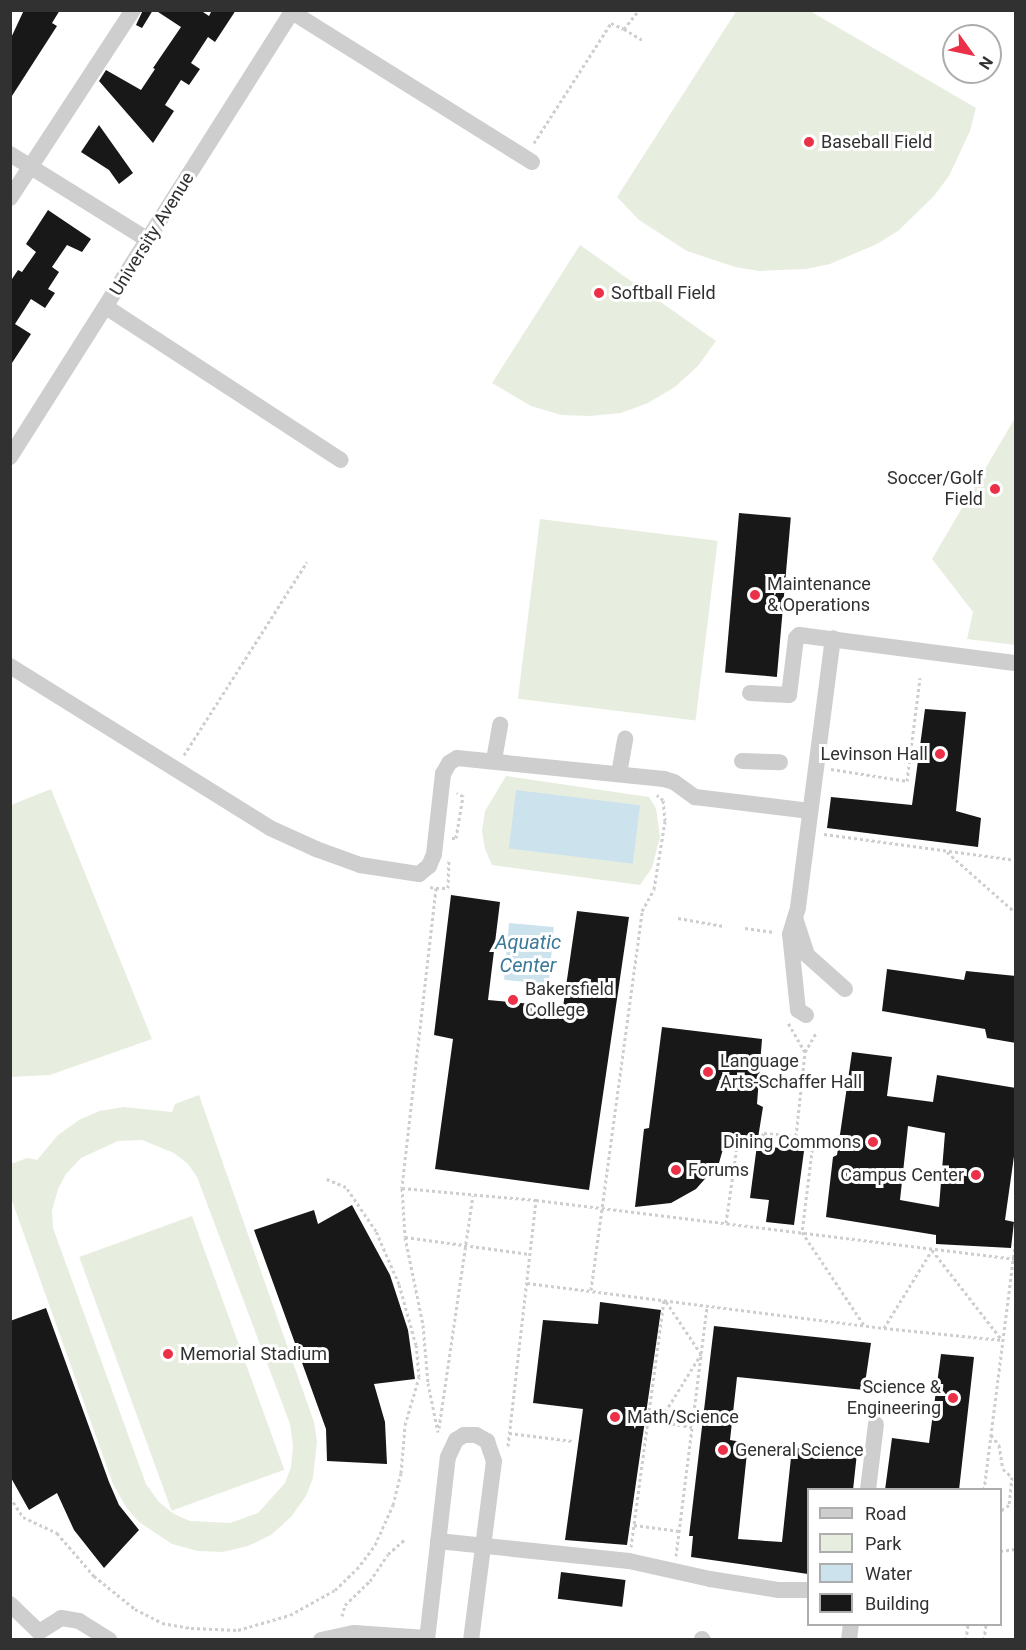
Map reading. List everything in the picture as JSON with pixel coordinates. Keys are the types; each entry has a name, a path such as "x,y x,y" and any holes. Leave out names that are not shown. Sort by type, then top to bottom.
{"street":[{"path":"10,198 133,10"},
{"path":"292,11 528,160"},
{"name":"University Avenue","path":"10,457 292,11"},
{"path":"10,154 148,240"},
{"path":"105,307 341,460"},
{"path":"750,693 789,695 796,638 799,635 1016,663"},
{"path":"806,1015 798,1010 790,934 796,921 833,638"},
{"path":"10,666 270,828 316,849 360,865 419,874 429,867 434,854 443,774 449,764 458,758 494,760 674,782 695,797 810,811"},
{"path":"494,760 500,725"},
{"path":"619,774 625,739"},
{"path":"742,761 780,762"},
{"path":"796,921 807,955 845,989"},
{"path":"868,1488 876,1424"},
{"path":"321,1640 354,1633 427,1639 451,1449 456,1440 464,1435 476,1435 487,1441 494,1461 471,1640"},
{"path":"438,1541 629,1561 710,1579 779,1590 807,1590"},
{"path":"10,1604 39,1636 61,1618 79,1621 109,1640"}],"path":[{"path":"624,29 639,10"},
{"path":"528,160 611,23 642,40"},
{"path":"183,755 307,562"},
{"path":"828,768 907,781 920,678"},
{"path":"448,847 451,838 456,838 463,796 456,793"},
{"path":"591,1290 600,1209 642,911 654,889 665,821 663,800 657,795"},
{"path":"820,834 1016,860"},
{"path":"946,851 1016,913"},
{"path":"425,886 448,888 450,861 446,855"},
{"path":"436,888 402,1188 405,1237 423,1325 428,1383 438,1432 473,1195"},
{"path":"678,918 723,926"},
{"path":"745,928 780,932"},
{"path":"787,1014 788,1026 805,1052"},
{"path":"796,1136 805,1052 817,1031"},
{"path":"726,1223 737,1146 755,1146 764,1133 796,1136 813,1143 802,1232 864,1325"},
{"path":"10,1497 23,1517 57,1533 94,1576 135,1609 162,1623 191,1628 238,1630 290,1615 334,1590 357,1569 375,1545 393,1505 401,1473 405,1425 419,1377 416,1345 399,1284 376,1231 346,1187 325,1178"},
{"path":"402,1188 536,1200 1014,1259"},
{"path":"508,1446 536,1200"},
{"path":"405,1237 464,1247 529,1254"},
{"path":"984,1488 1016,1238"},
{"path":"884,1328 932,1250"},
{"path":"932,1250 1002,1340"},
{"path":"527,1283 884,1328 1002,1340"},
{"path":"664,1299 701,1354"},
{"path":"629,1561 664,1299"},
{"path":"673,1569 680,1531 707,1306"},
{"path":"659,1422 701,1354"},
{"path":"648,1420 692,1427"},
{"path":"509,1433 572,1441"},
{"path":"991,1434 999,1445 1003,1469 1012,1477 1009,1505 1002,1510"},
{"path":"634,1525 680,1531"},
{"path":"342,1616 345,1605 370,1581 388,1554 405,1539"}],"green space":[{"name":"Baseball Field","path":"737,10 810,11 976,108 970,131 949,176 934,196 898,231 877,244 830,264 806,269 759,271 735,267 687,251 639,220 617,197"},
{"name":"Softball Field","path":"580,245 716,341 698,366 675,387 648,403 621,413 590,416 561,415 531,406 492,383"},
{"name":"Soccer/Golf Field","path":"1015,418 1016,645 967,639 973,612 932,559"},
{"path":"540,519 718,541 696,720 518,699"},
{"path":"506,776 649,797 656,808 660,837 652,868 640,885 492,865 485,849 482,831 485,811"},
{"path":"51,789 152,1039 50,1075 11,1077 11,805"},
{"path":"199,1095 314,1422 317,1442 313,1478 306,1496 291,1517 271,1535 248,1546 223,1552 198,1551 172,1544 139,1522 126,1507 113,1484 11,1198 11,1164 27,1158 37,1160 58,1135 79,1120 99,1111 124,1107 172,1112 175,1104","holes":["142,1140 174,1153 188,1164 197,1177 290,1424 293,1446 291,1467 285,1483 258,1513 230,1523 190,1521 174,1514 159,1502 146,1484 53,1228 52,1211 58,1189 66,1174 81,1158 118,1141"]},
{"path":"192,1216 284,1470 172,1511 79,1257"}],"water":[{"path":"516,790 640,805 633,864 509,849"},
{"name":"Aquatic Center","path":"509,923 554,927 549,984 504,980"}],"building":[{"path":"24,10 60,10 52,23 57,26 10,99 10,40"},
{"path":"143,10 153,10 142,28 136,25"},
{"path":"155,10 200,10 209,16 212,10 236,10 215,42 208,37 191,63 200,69 189,85 181,80 165,105 174,111 153,143 99,81 106,70 141,90 181,27"},
{"path":"99,125 133,173 119,184 109,170 81,152"},
{"path":"48,210 91,239 82,252 67,245 52,267 59,272 48,289 55,293 45,308 31,299 15,324 31,334 10,366 10,282 18,270 22,272 36,252 26,244"},
{"name":"Maintenance & Operations","path":"739,513 791,518 777,677 725,672"},
{"name":"Levinson Hall","path":"925,709 966,712 956,811 981,818 978,847 827,828 831,797 912,805"},
{"path":"451,895 500,902 488,1000 563,1007 577,911 629,917 589,1190 435,1169 453,1039 434,1035"},
{"path":"887,969 964,980 966,971 1016,976 1016,1043 987,1038 985,1029 882,1011"},
{"name":"Language Arts-Schaffer Hall","path":"662,1027 762,1039 757,1104 763,1107 758,1138 727,1135 719,1163 696,1189 671,1203 635,1207 644,1129 649,1128"},
{"path":"852,1052 892,1057 887,1096 933,1102 937,1075 1016,1088 1016,1142 1005,1220 1014,1222 1011,1248 936,1244 936,1235 826,1217 833,1157 837,1155","holes":["908,1126 945,1133 939,1207 900,1200"]},
{"path":"757,1145 804,1151 794,1225 766,1222 769,1200 750,1198"},
{"path":"352,1205 390,1275 408,1330 415,1379 374,1384 385,1422 387,1464 327,1461 326,1429 254,1230 314,1210 318,1224"},
{"name":"Math/Science","path":"600,1302 661,1310 627,1545 565,1540 583,1409 533,1403 543,1320 598,1324"},
{"path":"46,1308 109,1482 119,1505 139,1530 104,1568 74,1530 57,1493 29,1510 10,1476 10,1321"},
{"name":"General Science","path":"714,1326 871,1343 864,1390 737,1377 730,1440 748,1443 738,1539 782,1542 792,1448 857,1453 853,1488 807,1488 807,1574 691,1557 693,1536 689,1536"},
{"name":"Science & Engineering","path":"941,1354 974,1357 959,1488 885,1488 892,1438 929,1443"},
{"path":"561,1572 626,1580 622,1607 558,1599"}],"place":[{"name":"Baseball Field","path":"809,142"},
{"name":"Softball Field","path":"599,293"},
{"name":"Soccer/Golf Field","path":"995,489"},
{"name":"Maintenance & Operations","path":"755,595"},
{"name":"Levinson Hall","path":"940,754"},
{"name":"Bakersfield College","path":"513,1000"},
{"name":"Language Arts-Schaffer Hall","path":"708,1072"},
{"name":"Dining Commons","path":"873,1142"},
{"name":"Forums","path":"676,1170"},
{"name":"Campus Center","path":"976,1175"},
{"name":"Memorial Stadium","path":"168,1354"},
{"name":"Science & Engineering","path":"953,1398"},
{"name":"Math/Science","path":"615,1417"},
{"name":"General Science","path":"723,1450"}]}
